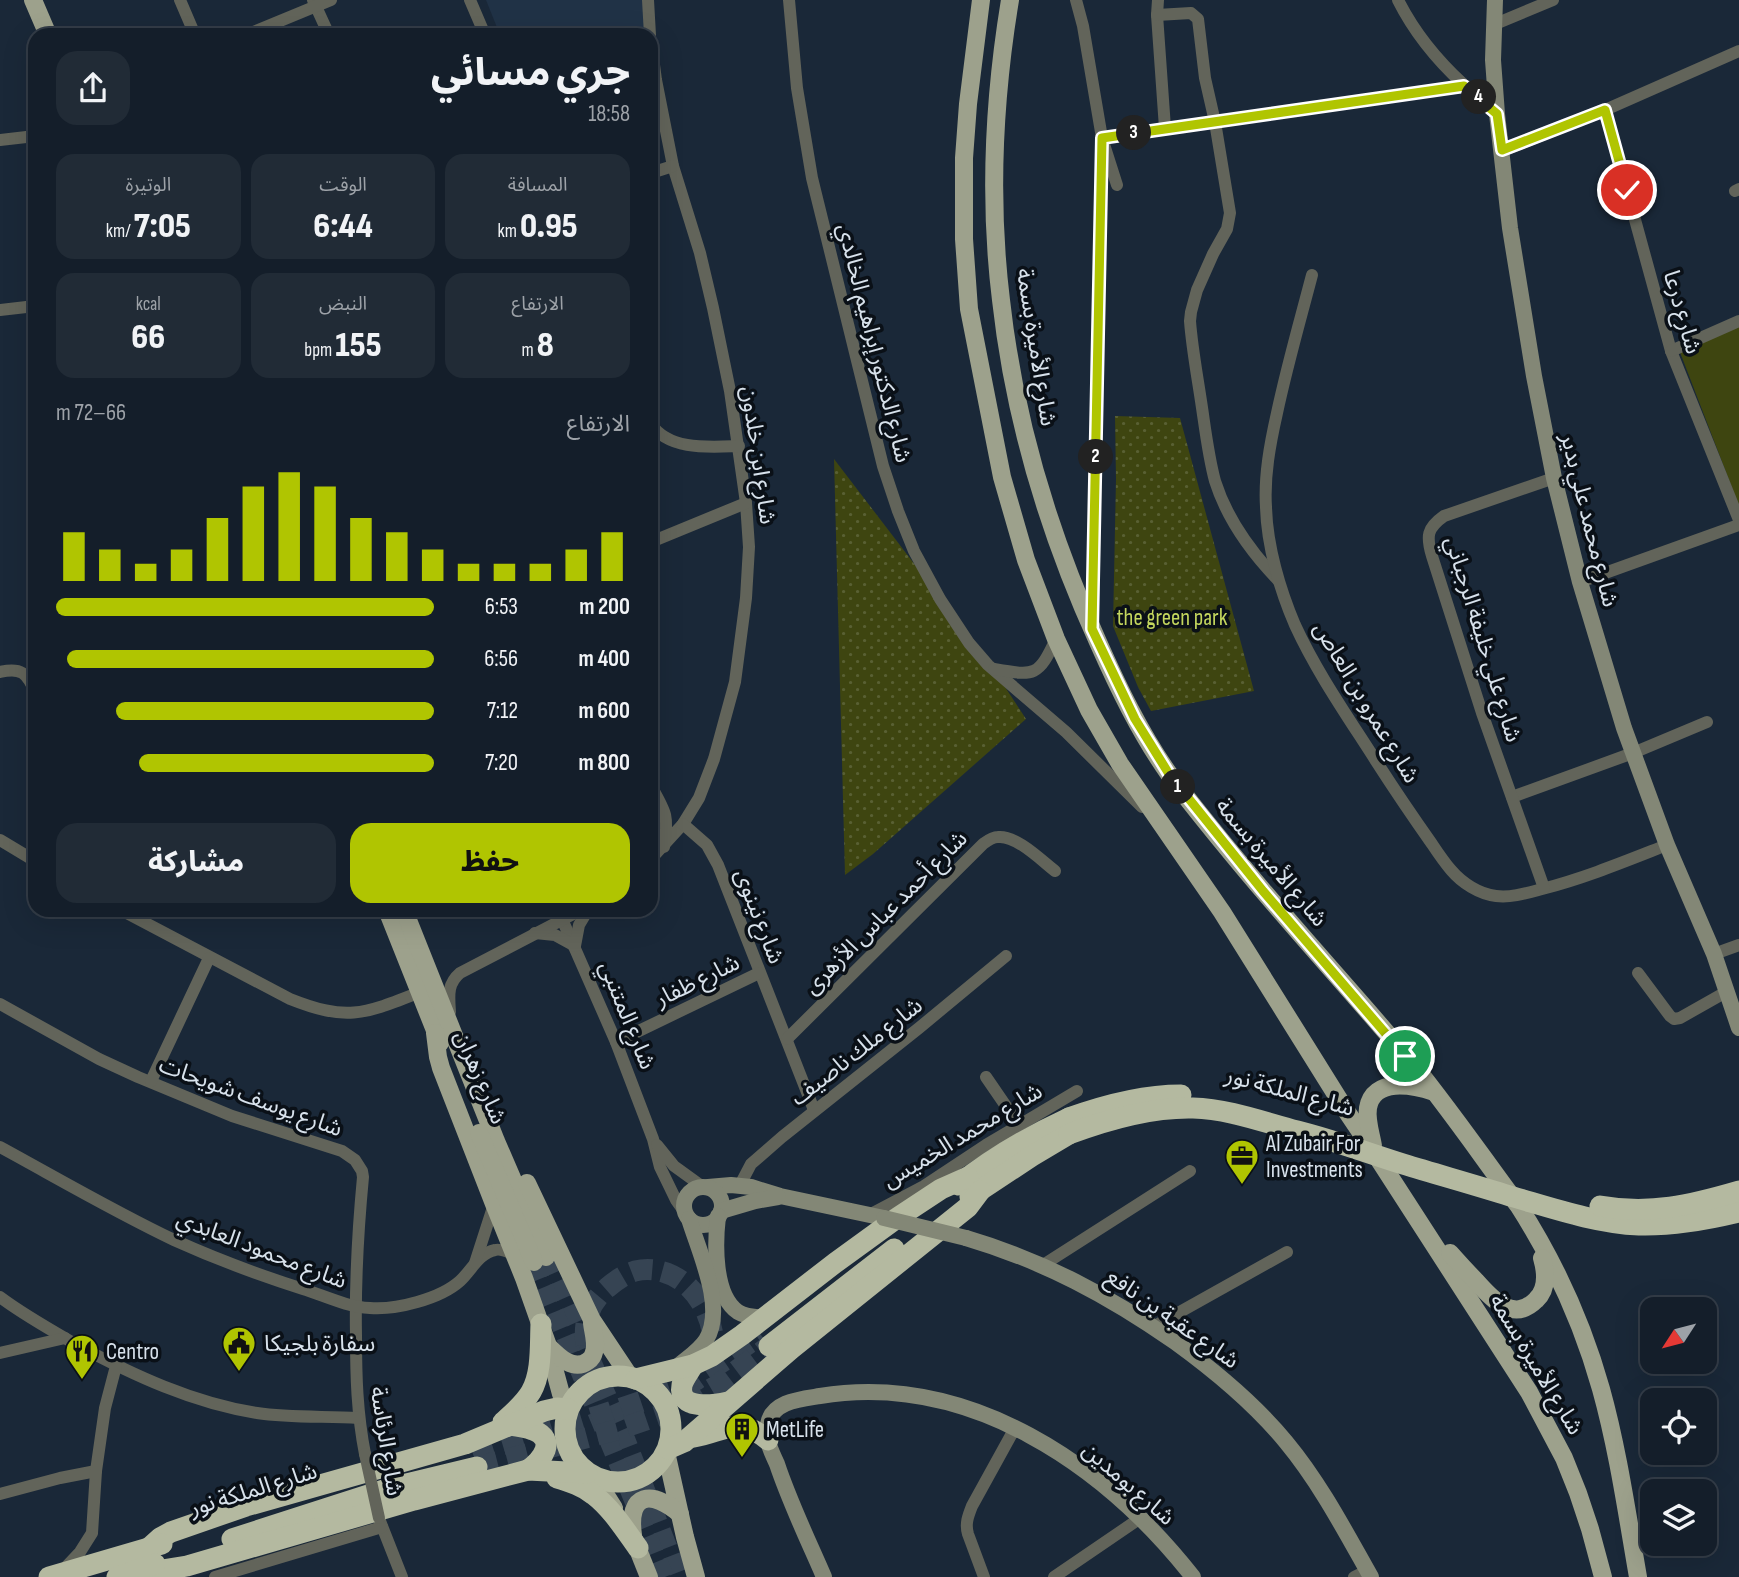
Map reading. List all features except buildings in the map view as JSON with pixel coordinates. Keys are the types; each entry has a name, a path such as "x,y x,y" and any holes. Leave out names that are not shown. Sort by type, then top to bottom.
{"highway":[{"name":"شارع الملكة نور","path":"765,1333 898,1246 974,1184 1032,1156 1069,1126 1105,1106 1149,1097 1212,1097 1266,1107 1414,1156 1607,1207 1646,1209 1687,1206 1739,1191"},
{"name":"شارع الملكة نور","path":"1069,1126 1136,1114 1194,1108 1257,1119 1571,1214 1602,1220 1665,1225 1739,1212"},
{"path":"591,1475 576,1463 565,1437 564,1423 568,1408 580,1391 595,1380 612,1376 633,1378 684,1367 765,1333 844,1256 897,1217 941,1189 974,1184 968,1208 791,1349 684,1442 667,1450"},
{"path":"502,1429 533,1388 538,1369 541,1324"},
{"path":"684,1367 682,1393 689,1401 699,1406 728,1402"},
{"path":"568,1408 544,1411 435,1453 270,1499 171,1532 160,1538 147,1558 162,1570 187,1566 389,1507 528,1471 591,1475 611,1482 628,1482 644,1476 657,1466 667,1450 671,1432 669,1415 663,1400 651,1387 633,1378"},
{"path":"688,1438 727,1427 741,1426 768,1440"},
{"path":"502,1429 534,1430 544,1440 545,1453 528,1471"},
{"name":"شارع الملكة نور","path":"52,1576 106,1552 147,1558 420,1467 475,1460"},
{"path":"506,1476 557,1478 575,1484 593,1494 635,1542"}],"main road":[{"path":"21,0 32,28"},
{"path":"33,0 45,28"},
{"name":"شارع الأميرة بسمة","path":"981,0 964,158 964,239 969,309 1002,477 1026,560 1056,639 1104,738 1222,912 1345,1109 1529,1392 1564,1458 1590,1529 1603,1577"},
{"name":"شارع الأميرة بسمة","path":"1010,0 996,131 995,220 1000,298 1009,354 1034,468 1050,523 1071,579 1135,719 1169,774 1263,891 1434,1092 1533,1228 1565,1292 1591,1356 1622,1485 1638,1577"},
{"name":"شارع زهران","path":"390,917 420,992 442,1029 465,1063 540,1260 442,1029 406,917"},
{"path":"442,1029 436,1049 441,1068 541,1324 558,1386 568,1408"},
{"path":"465,1063 489,1101 592,1320 633,1378"},
{"path":"1374,1152 1368,1109 1373,1097 1381,1089 1394,1085 1434,1092"},
{"path":"1415,1213 1494,1300 1511,1309 1531,1304 1542,1292 1544,1267 1533,1228"},
{"path":"548,1346 570,1364 586,1363 594,1352 592,1320"},
{"path":"667,1450 696,1577"},
{"path":"591,1475 635,1542 649,1577"},
{"path":"635,1542 631,1515 641,1501 663,1501 680,1514"}],"street":[{"path":"180,0 192,28"},
{"path":"261,28 315,3 331,0"},
{"path":"470,0 482,28"},
{"path":"648,0 650,28"},
{"name":"شارع الدكتور إبراهيم الخالدي","path":"789,0 797,88 812,178 890,489 914,551 940,599 969,643 994,669 1066,732 1164,830"},
{"path":"1076,0 1102,138 1116,185"},
{"path":"1158,0 1165,128"},
{"path":"1398,0 1419,35 1464,86 1497,114"},
{"name":"شارع محمد علي بدير","path":"1495,0 1493,60 1510,228 1554,478 1580,582 1616,703 1667,845 1714,954 1739,1028"},
{"path":"1493,25 1553,0"},
{"path":"315,3 326,28"},
{"path":"1157,15 1191,13 1198,19 1205,78 1228,196 1229,221 1206,269 1191,312 1197,373 1215,479 1223,501 1250,548 1279,582"},
{"path":"1502,150 1605,110 1739,51"},
{"path":"1102,138 1464,86"},
{"name":"شارع ابن خلدون","path":"658,91 673,166 700,253 730,391 746,503 749,547 746,598 735,682 721,737 694,808 658,852"},
{"name":"شارع درعا","path":"1605,110 1671,351 1739,523"},
{"path":"0,140 28,137"},
{"path":"1092,629 1102,138"},
{"path":"658,171 673,166"},
{"name":"شارع عمرو بن العاص","path":"1312,275 1283,386 1269,453 1266,482 1267,523 1279,582 1294,622 1318,669 1408,811 1451,870 1472,888 1495,896 1514,895 1581,878 1667,845"},
{"path":"0,310 28,307"},
{"path":"1671,351 1739,321"},
{"path":"658,434 693,446 739,446"},
{"name":"شارع علي خليفة الرجباني","path":"1544,888 1482,713 1428,539 1434,524 1444,516 1554,478"},
{"path":"658,539 746,503"},
{"path":"1580,582 1739,523"},
{"path":"994,669 1013,673 1034,672 1043,664 1056,639"},
{"path":"0,672 12,669 20,671 28,678"},
{"path":"1512,797 1633,753 1707,722"},
{"path":"658,798 667,818 663,847"},
{"name":"شارع نينوى","path":"683,824 712,853 814,1111"},
{"name":"شارع أحمد عباس الأزهرى","path":"787,1039 989,840 996,836 1012,839 1055,871"},
{"path":"0,840 28,857"},
{"path":"134,917 290,999 330,1012 367,1012 420,992"},
{"path":"442,1029 453,979 535,933 557,917"},
{"name":"شارع المتنبي","path":"561,917 616,1042 669,1188 687,1216 712,1293 714,1313 711,1331 684,1367"},
{"path":"535,933 555,935 575,946 579,925 584,917"},
{"path":"1714,954 1739,945"},
{"name":"شارع ملك ناصيف","path":"740,1185 745,1173 760,1155 1006,957"},
{"path":"150,1081 208,958"},
{"path":"1638,972 1674,1019 1726,992"},
{"name":"شارع ظفار","path":"616,1042 759,973"},
{"name":"شارع يوسف شويحات","path":"0,1004 99,1059 232,1116 335,1148 355,1160 363,1177 356,1258 356,1307"},
{"path":"986,1077 1019,1125"},
{"name":"شارع محمد الخميس","path":"876,1216 1077,1091"},
{"name":"شارع المتنبي","path":"653,1139 674,1166 706,1187"},
{"name":"شارع محمود العابدي","path":"0,1147 175,1240 262,1276 356,1307 383,1309 426,1299 452,1288 475,1263 491,1251 500,1249 515,1255"},
{"path":"1043,1265 1190,1171"},
{"name":"شارع عقبة بن نافع","path":"706,1187 740,1185 966,1238 1043,1265 1098,1292 1196,1357 1259,1412 1286,1442 1339,1520 1364,1575"},
{"path":"720,1214 714,1221 698,1224 687,1216 684,1203 693,1189 706,1187 719,1196 721,1201 720,1214 716,1253 726,1299 736,1310 751,1317 765,1333"},
{"name":"شارع عقبة بن نافع","path":"720,1214 755,1200 780,1196"},
{"name":"شارع محمود العابدي","path":"475,1263 494,1204"},
{"path":"1153,1327 1287,1252"},
{"path":"0,1297 65,1338 117,1366 187,1395 242,1410 278,1415 358,1418"},
{"name":"شارع الرئاسة","path":"356,1307 358,1418 381,1523 402,1577"},
{"path":"0,1353 65,1338"},
{"path":"52,1576 75,1559 106,1552 96,1471 105,1408 117,1366"},
{"name":"شارع بومدين","path":"768,1440 771,1416 781,1406 809,1398 862,1391 936,1400 985,1415 1038,1440 1079,1465 1164,1543 1193,1577"},
{"path":"984,1577 966,1527 972,1506 1015,1428"},
{"path":"768,1440 824,1577"},
{"path":"0,1494 96,1471"},
{"path":"1054,1577 1139,1519"},
{"path":"215,1577 381,1523"}],"shaded area":[{"path":"486,0 644,0 647,28 497,28"}],"green space":[{"path":"1739,320 1739,506 1678,347"},
{"name":"the green park","path":"1115,416 1180,418 1254,691 1151,711 1138,687 1113,626"},
{"path":"834,459 984,655 1026,719 873,854 845,875"}],"tunnel":[{"path":"546,1257 623,1431 680,1577"},
{"path":"534,1262 665,1577"},
{"path":"586,1345 585,1328 596,1300 613,1283 635,1271 664,1272 688,1286 704,1309 713,1336"},
{"path":"473,1454 675,1390 696,1380 761,1335"},
{"path":"477,1467 620,1429 666,1413 716,1386 769,1346"}],"place":[{"name":"Al Zubair For Investments","path":"1242,1186"},
{"name":"سفارة بلجيكا","path":"239,1373"},
{"name":"Centro","path":"82,1381"},
{"name":"MetLife","path":"742,1459"}],"route":[{"path":"1405,1056 1263,891 1169,774 1135,719 1092,629 1102,138 1464,86 1497,114 1502,150 1605,110 1627,190"}]}
